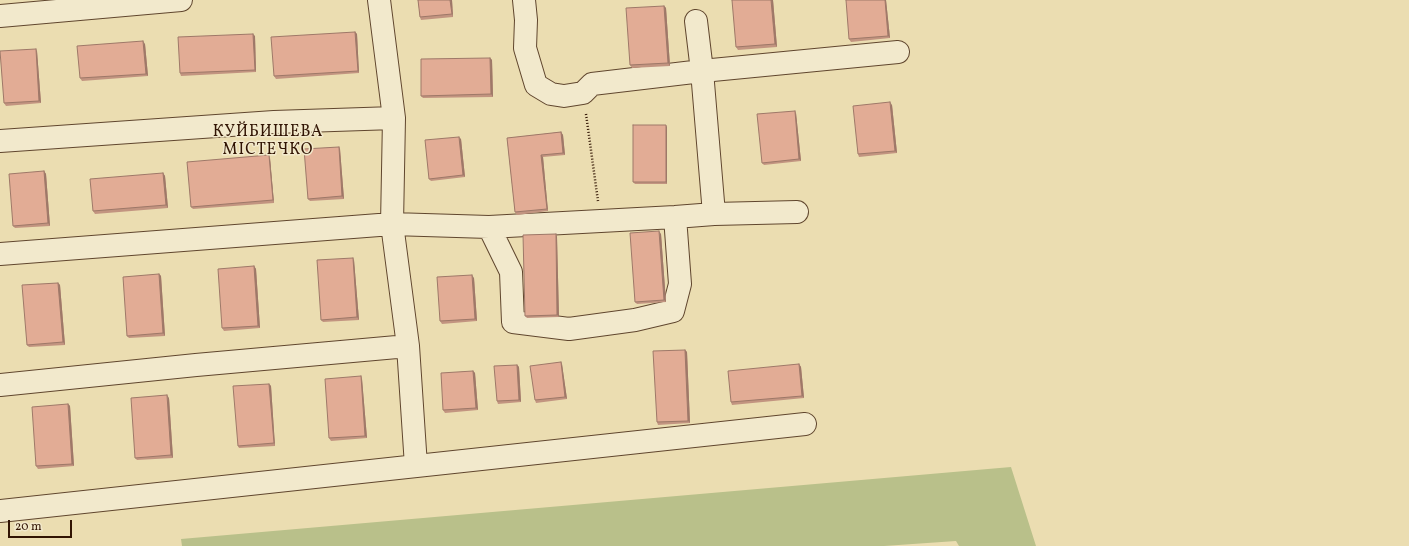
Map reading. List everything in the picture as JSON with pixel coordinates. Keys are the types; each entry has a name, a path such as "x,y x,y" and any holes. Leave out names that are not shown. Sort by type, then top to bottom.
{"lane":[{"path":"0,16 181,0"},
{"path":"379,0 394,118 392,224 408,346 416,466"},
{"path":"524,0 526,20 525,48 536,86 551,94 564,96 583,93 592,84 702,70 898,52"},
{"path":"696,21 702,70 714,214"},
{"path":"0,141 274,122 394,118"},
{"path":"0,254 392,224 489,227 714,214 797,212"},
{"path":"489,227 511,272 513,322 569,329 635,320 673,311 680,284 675,217"},
{"path":"0,384 408,346"},
{"path":"0,511 806,424"}],"path":[{"path":"583,93 600,221"}],"green space":[{"path":"1011,467 1036,546 959,546 956,541 884,546 182,546 181,539"}],"building":[{"path":"418,0 450,0 452,14 420,17"},
{"path":"732,0 771,0 775,44 736,47"},
{"path":"846,0 885,0 888,36 849,39"},
{"path":"664,6 668,63 630,65 626,8"},
{"path":"355,32 358,71 274,76 271,37"},
{"path":"253,34 255,70 180,73 178,37"},
{"path":"143,41 146,74 80,78 77,46"},
{"path":"36,49 39,101 4,103 0,51"},
{"path":"490,58 491,94 421,96 421,59"},
{"path":"890,102 895,151 858,154 853,106"},
{"path":"795,111 799,159 762,163 757,114"},
{"path":"633,125 666,125 666,182 633,182"},
{"path":"561,132 563,153 541,155 547,209 515,212 507,138"},
{"path":"459,137 463,175 429,179 425,140"},
{"path":"339,147 342,196 308,199 304,149"},
{"path":"269,155 273,200 191,207 187,162"},
{"path":"44,171 48,223 13,226 9,174"},
{"path":"163,173 166,205 93,211 90,179"},
{"path":"659,231 664,300 635,302 630,233"},
{"path":"556,234 557,315 525,316 523,235"},
{"path":"353,258 357,317 321,320 317,260"},
{"path":"254,266 258,326 222,328 218,269"},
{"path":"159,274 163,333 127,336 123,277"},
{"path":"472,275 475,319 440,321 437,277"},
{"path":"58,283 63,342 27,345 22,285"},
{"path":"685,350 688,421 657,422 653,351"},
{"path":"561,362 565,397 535,400 530,366"},
{"path":"799,364 802,396 731,402 728,371"},
{"path":"517,365 519,400 497,401 494,366"},
{"path":"473,371 476,408 443,410 441,373"},
{"path":"361,376 365,436 329,438 325,379"},
{"path":"269,384 274,443 238,446 233,386"},
{"path":"167,395 171,455 135,458 131,398"},
{"path":"68,404 72,464 36,466 32,407"}],"district":[{"name":"КУЙБИШЕВА МІСТЕЧКО","path":"268,142"}]}
